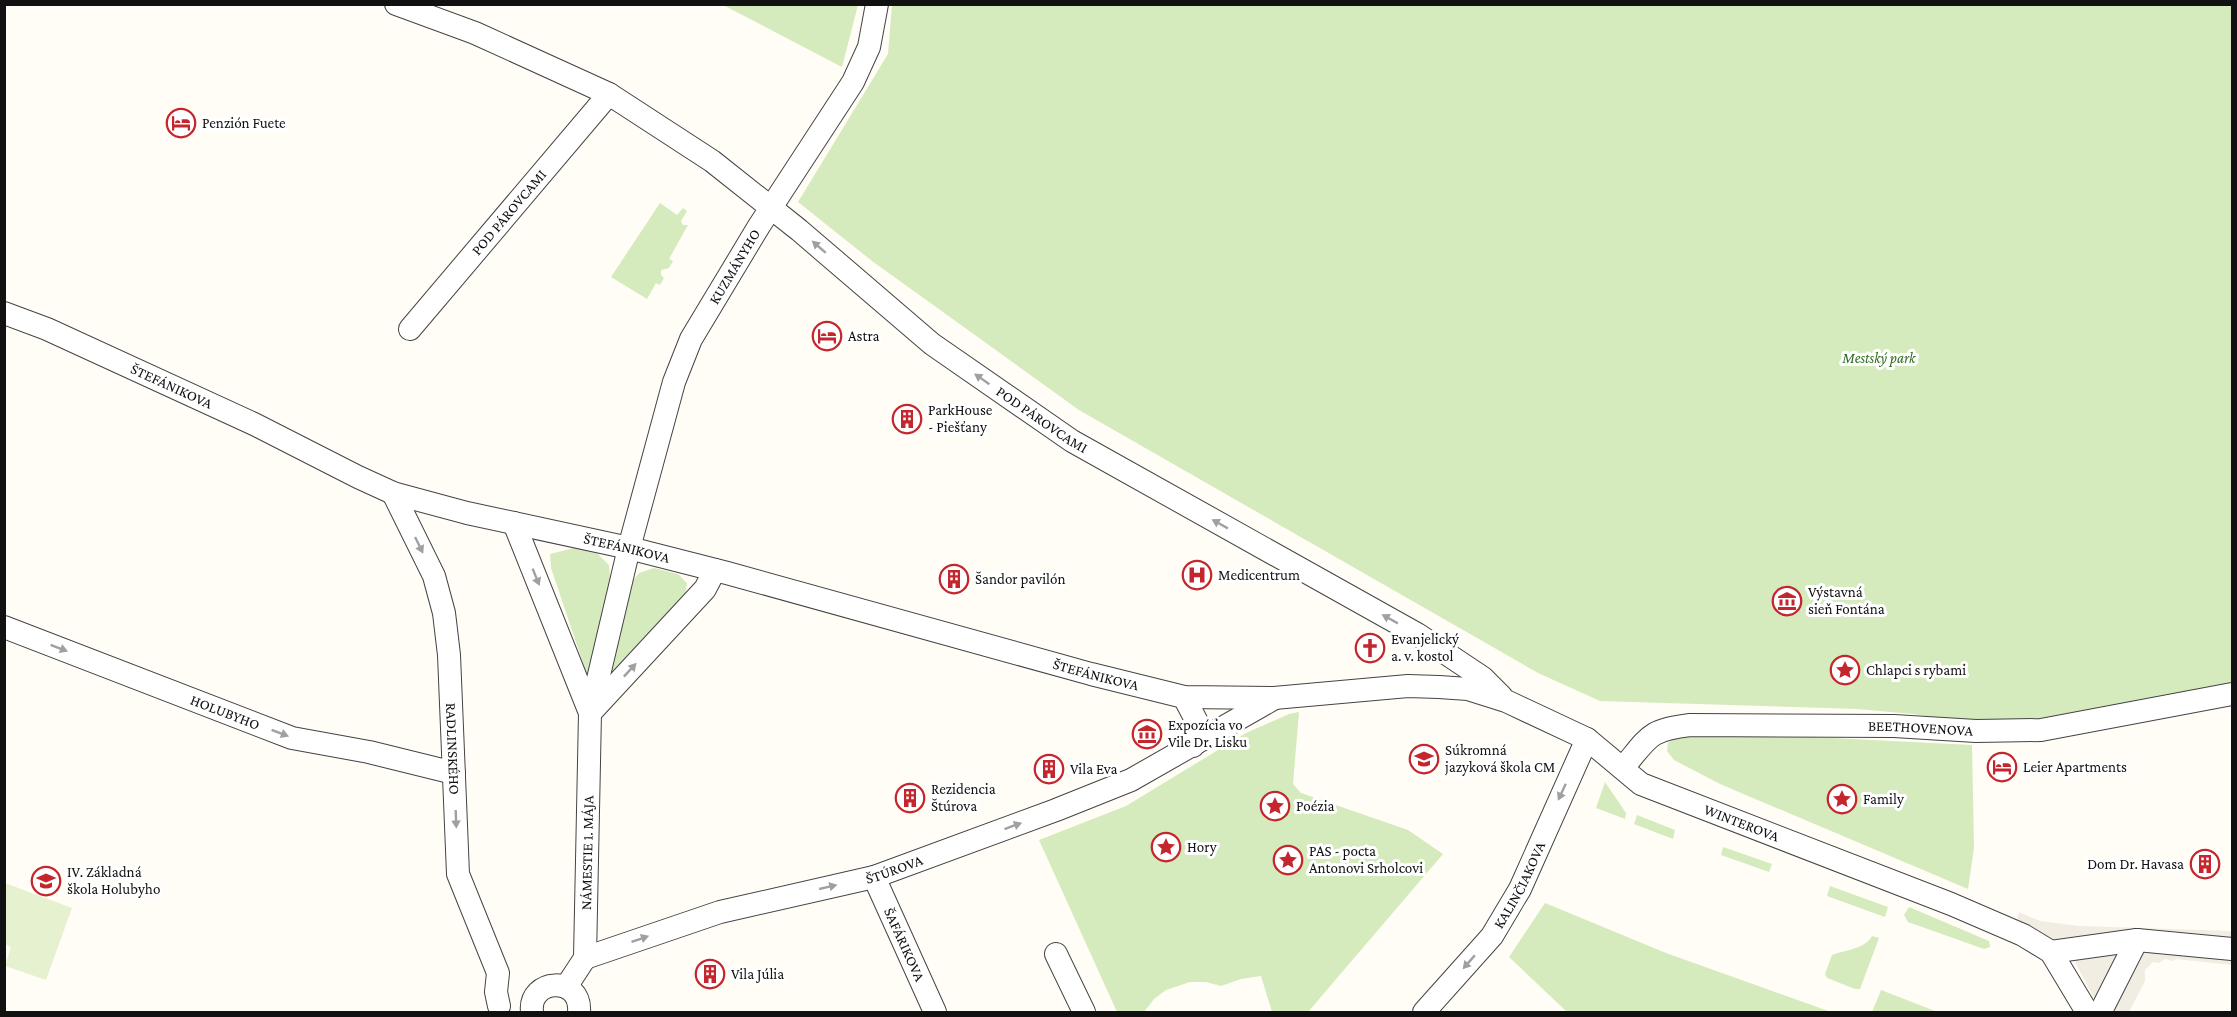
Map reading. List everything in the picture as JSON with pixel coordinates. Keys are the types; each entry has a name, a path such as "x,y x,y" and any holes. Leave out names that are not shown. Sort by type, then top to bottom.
{"street":[{"name":"POD PÁROVCAMI","path":"396,4 475,33 609,94 712,160 932,344 1072,441 1438,647 1483,678 1506,701"},
{"name":"KUZMÁNYHO","path":"629,548 674,382 692,339 770,207 853,82 869,47 877,4"},
{"name":"POD PÁROVCAMI","path":"410,329 609,94"},
{"name":"ŠTEFÁNIKOVA","path":"4,314 66,337 254,424 393,493 467,513 629,548 715,570 1091,674 1184,697 1274,698"},
{"name":"RADLINSKÉHO","path":"393,493 434,576 444,614 449,655 458,874 498,973 494,1009"},
{"name":"NÁMESTIE 1. MÁJA","path":"514,523 590,713"},
{"name":"NÁMESTIE 1. MÁJA","path":"585,958 590,713 629,548"},
{"path":"590,713 705,589 715,570"},
{"name":"HOLUBYHO","path":"4,627 292,738 369,752 454,773"},
{"path":"1438,647 1443,662 1439,687"},
{"name":"WINTEROVA","path":"1274,698 1408,686 1468,689 1506,701 1587,739 1641,784 1951,904 2023,935 2051,952 2084,1009 2137,940"},
{"name":"BEETHOVENOVA","path":"1623,768 1652,734 1663,728 1690,725 1894,726 1976,731 2041,730 2232,694"},
{"path":"1184,697 1197,722 1194,746"},
{"name":"ŠTÚROVA","path":"585,958 720,912 874,877 1056,810 1131,780 1194,746 1274,698"},
{"name":"KALINČIAKOVA","path":"1426,1012 1492,936 1520,889 1587,739"},
{"name":"ŠAFÁRIKOVA","path":"874,877 935,1012"},
{"path":"2051,952 2137,940 2225,953"},
{"path":"1056,954 1084,1012"},
{"path":"566,987 585,958"},
{"path":"494,1009 532,1010 534,998 540,991 548,986 557,985 566,987 578,999 579,1012"}],"green space":[{"path":"723,5 858,5 842,67"},
{"name":"Mestský park","path":"892,5 2232,5 2232,688 2039,719 1963,722 1913,714 1857,709 1600,701 1538,673 1079,410 872,261 798,202 888,54"},
{"path":"660,203 677,215 683,208 687,211 681,221 683,225 688,225 669,259 673,261 669,268 661,270 664,278 660,285 656,283 647,299 611,277"},
{"path":"574,548 598,554 609,565 611,585 587,675 551,568 550,554"},
{"path":"654,568 678,574 687,583 685,596 606,681 632,582 639,573"},
{"path":"1299,712 1293,784 1301,793 1408,830 1443,854 1308,1012 1272,1012 1261,976 1241,979 1221,986 1206,982 1190,982 1166,990 1154,999 1144,1012 1117,1012 1039,840 1126,806 1246,733 1289,714"},
{"path":"1792,736 1972,745 1974,848 1968,889 1720,784 1674,760 1667,751 1668,743 1677,737"},
{"path":"1605,782 1626,813 1625,819 1596,808"},
{"path":"1637,815 1675,830 1673,839 1634,824"},
{"path":"1723,847 1772,864 1769,872 1721,855"},
{"path":"5,883 72,908 46,980 5,966 11,947 5,944"},
{"path":"1830,886 1888,907 1885,917 1827,896"},
{"path":"1545,903 1666,953 1831,1012 1567,1012 1509,957"},
{"path":"1909,907 1989,941 1990,947 1984,949 1908,922 1904,915"},
{"path":"1872,936 1879,938 1860,989 1827,978 1825,974 1832,955 1865,944"},
{"path":"1881,990 1935,1011 1872,1012"}],"shaded area":[{"path":"2019,912 2040,921 2079,926 2232,931 2232,965 2176,959 2153,962 2145,970 2145,981 2129,1012 2101,1012 2069,950 2017,919"}],"place":[{"name":"Penzión Fuete","path":"181,123"},
{"name":"Astra","path":"827,336"},
{"name":"ParkHouse - Piešťany","path":"907,419"},
{"name":"Medicentrum","path":"1197,575"},
{"name":"Šandor pavilón","path":"954,579"},
{"name":"Výstavná sieň Fontána","path":"1787,601"},
{"name":"Evanjelický a. v. kostol","path":"1370,648"},
{"name":"Chlapci s rybami","path":"1845,670"},
{"name":"Expozícia vo Vile Dr. Lisku","path":"1147,734"},
{"name":"Súkromná jazyková škola CM","path":"1424,759"},
{"name":"Leier Apartments","path":"2002,767"},
{"name":"Vila Eva","path":"1049,769"},
{"name":"Rezidencia Štúrova","path":"910,798"},
{"name":"Family","path":"1842,799"},
{"name":"Poézia","path":"1275,806"},
{"name":"Hory","path":"1166,847"},
{"name":"PAS - pocta Antonovi Srholcovi","path":"1288,860"},
{"name":"Dom Dr. Havasa","path":"2205,864"},
{"name":"IV. Základná škola Holubyho","path":"46,881"},
{"name":"Vila Júlia","path":"710,974"}]}
